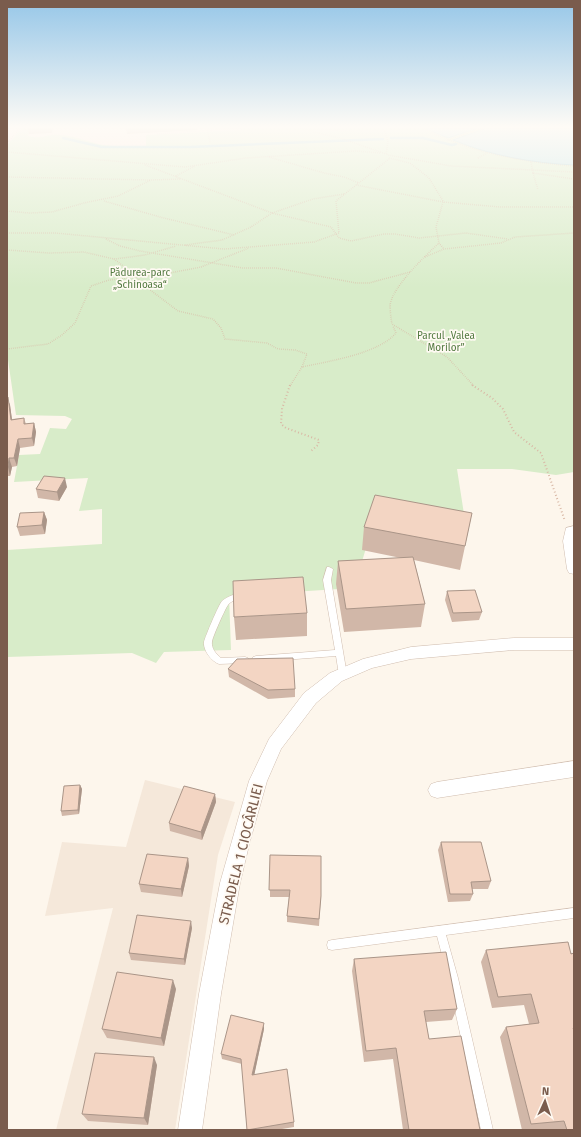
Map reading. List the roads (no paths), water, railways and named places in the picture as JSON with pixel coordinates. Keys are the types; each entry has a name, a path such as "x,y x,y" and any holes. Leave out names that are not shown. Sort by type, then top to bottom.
{"street":[{"path":"572,531 570,541 574,569"},
{"name":"STRADELA 1 CIOCÂRLIEI","path":"190,1130 210,994 230,883 258,781 275,744 310,698 336,678 370,663 411,652 514,644 574,644"},
{"path":"437,790 574,769"}],"lane":[{"path":"329,569 328,580 343,675"},
{"path":"248,594 231,598 224,604 214,626 208,642 214,657 219,661 339,653"},
{"path":"332,945 574,913"},
{"path":"440,930 487,1130"}],"park label":[{"name":"Pădurea-parc „Schinoasa“","path":"140,278"},
{"name":"Parcul „Valea Morilor”","path":"446,342"}]}
